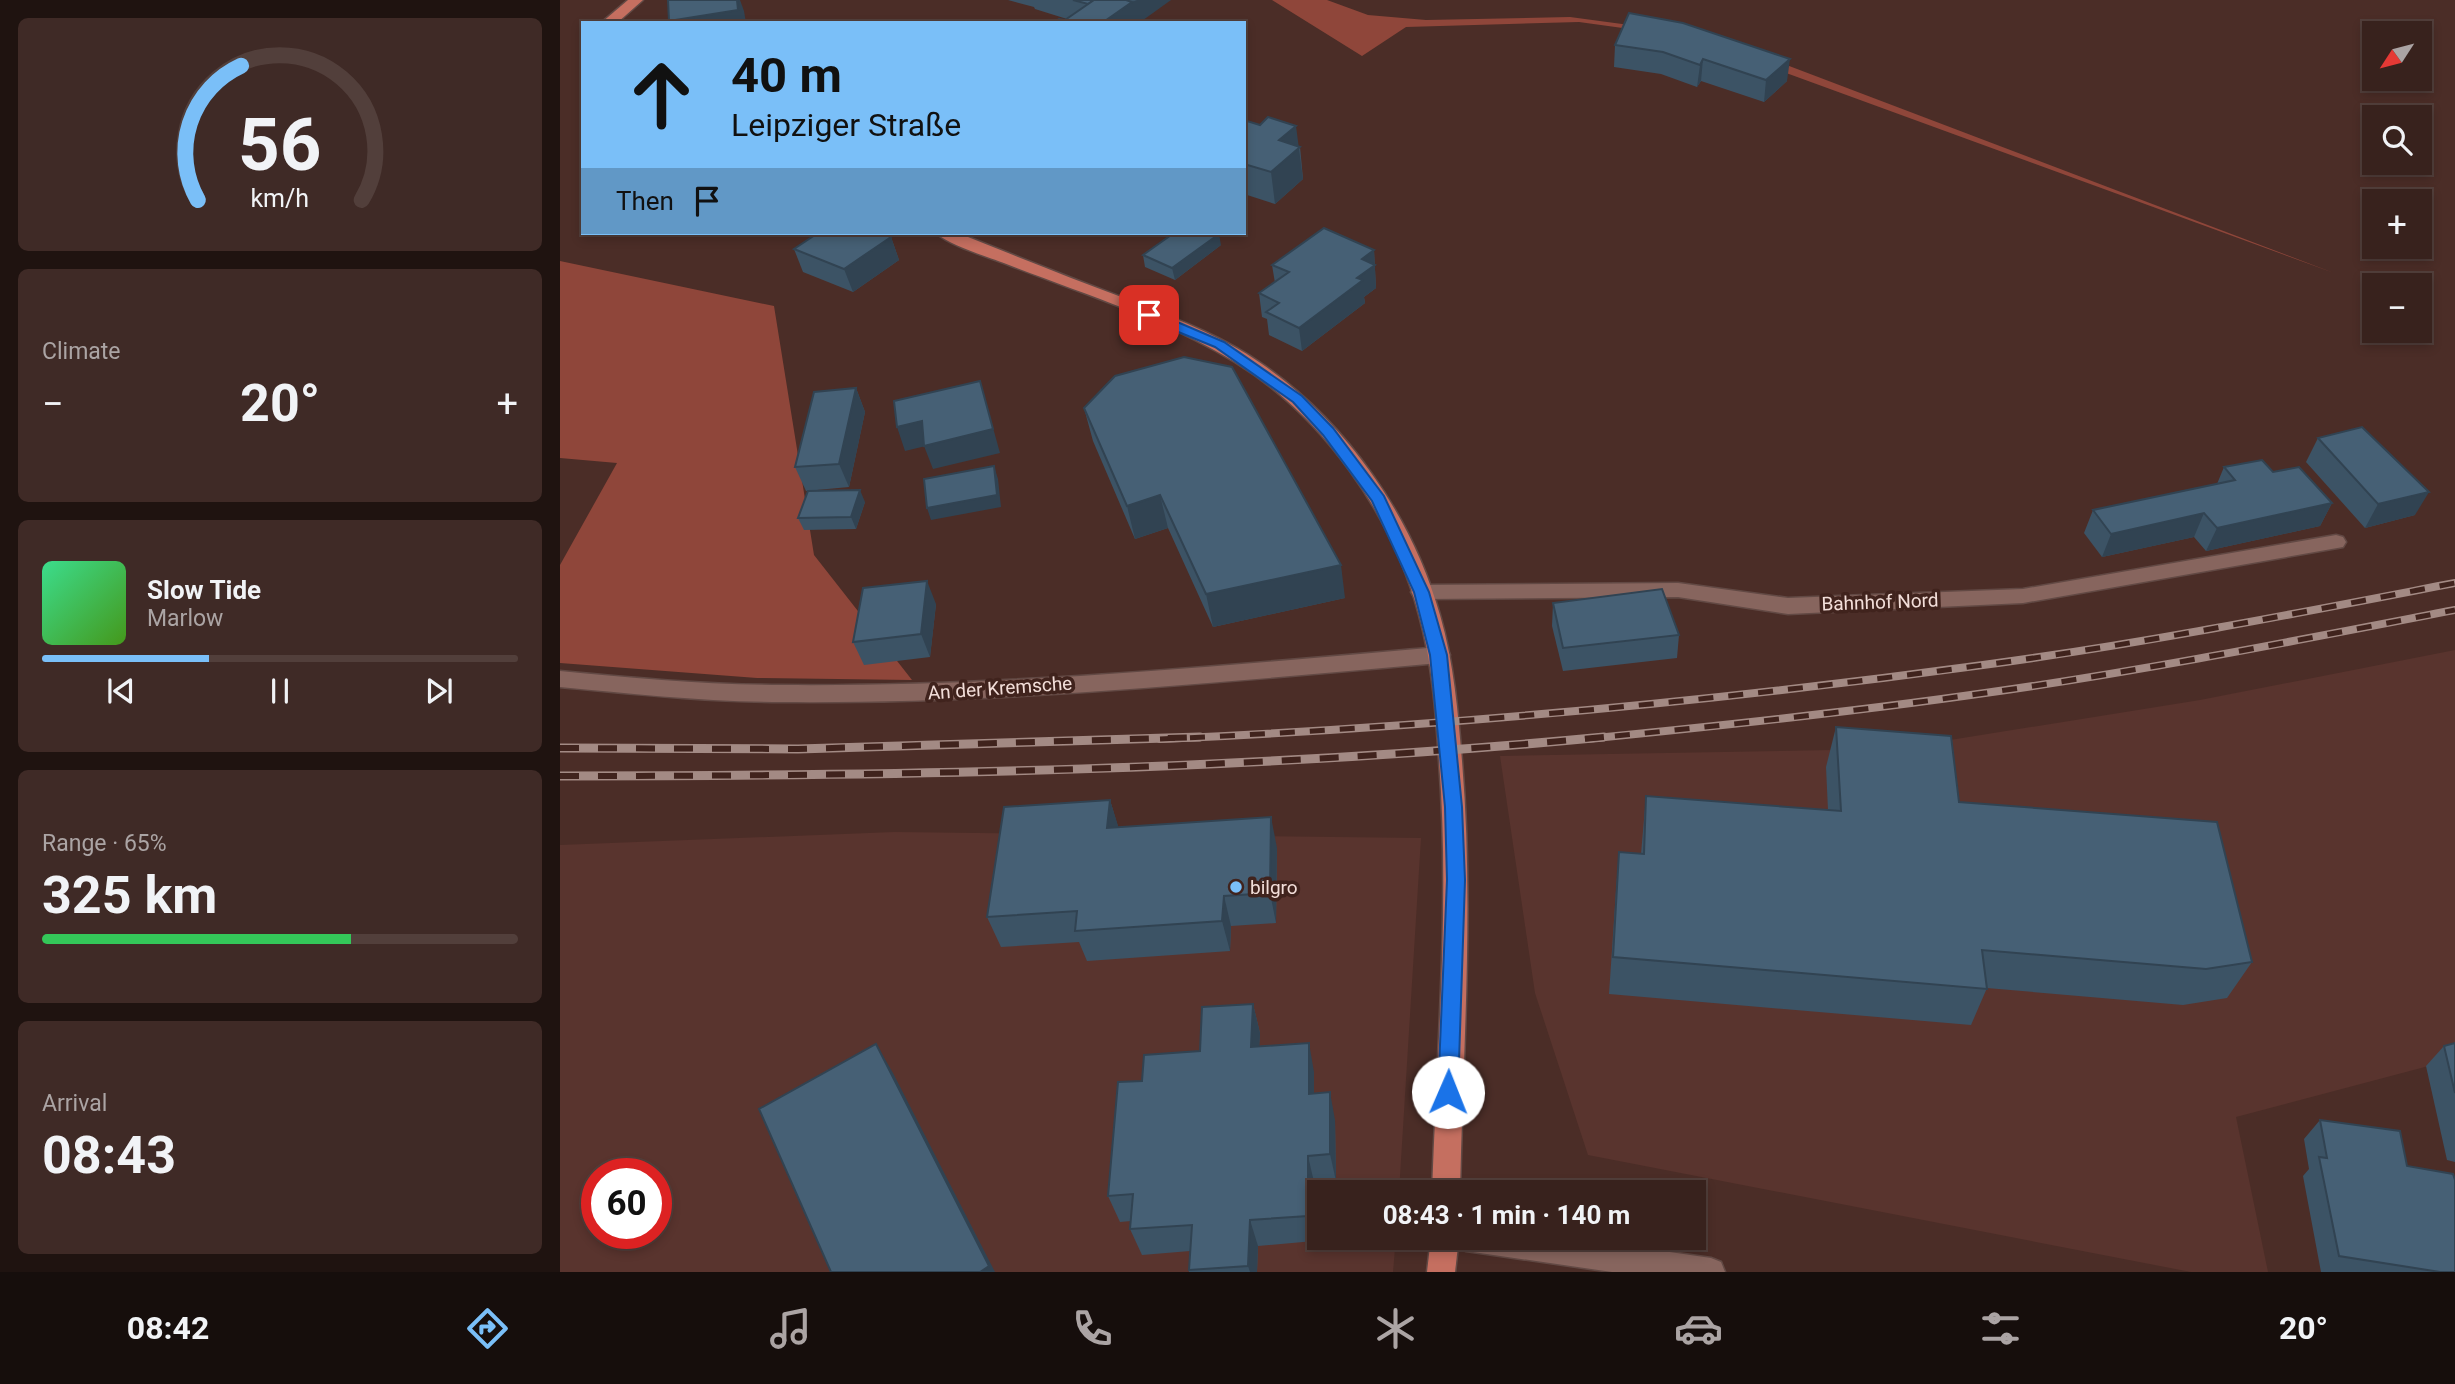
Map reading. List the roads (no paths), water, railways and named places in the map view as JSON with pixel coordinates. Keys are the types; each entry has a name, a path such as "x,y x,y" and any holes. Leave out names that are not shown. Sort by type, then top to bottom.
{"main road":[{"path":"610,21 635,0"},
{"path":"949,235 1220,345 1258,369 1297,399 1352,462 1378,500 1421,592 1438,655 1449,750 1456,880 1446,1180"},
{"path":"1441,1272 1444,1250"}],"street":[{"name":"Bahnhof Nord","path":"1421,592 1473,594 1678,590 1788,606 2023,596 2336,542"},
{"name":"An der Kremsche","path":"560,679 764,694 951,693 1438,655"},
{"path":"1557,1250 1711,1272"}],"railway":[{"path":"1160,739 1469,720 1675,702 1881,678 2101,648 2455,583"},
{"path":"1585,739 1735,724 2044,684 2455,610"},
{"path":"560,748 798,749 1200,737"},
{"path":"560,776 821,775 1082,769 1343,757 1604,737"}],"place":[{"name":"bilgro","path":"1236,887"}]}
